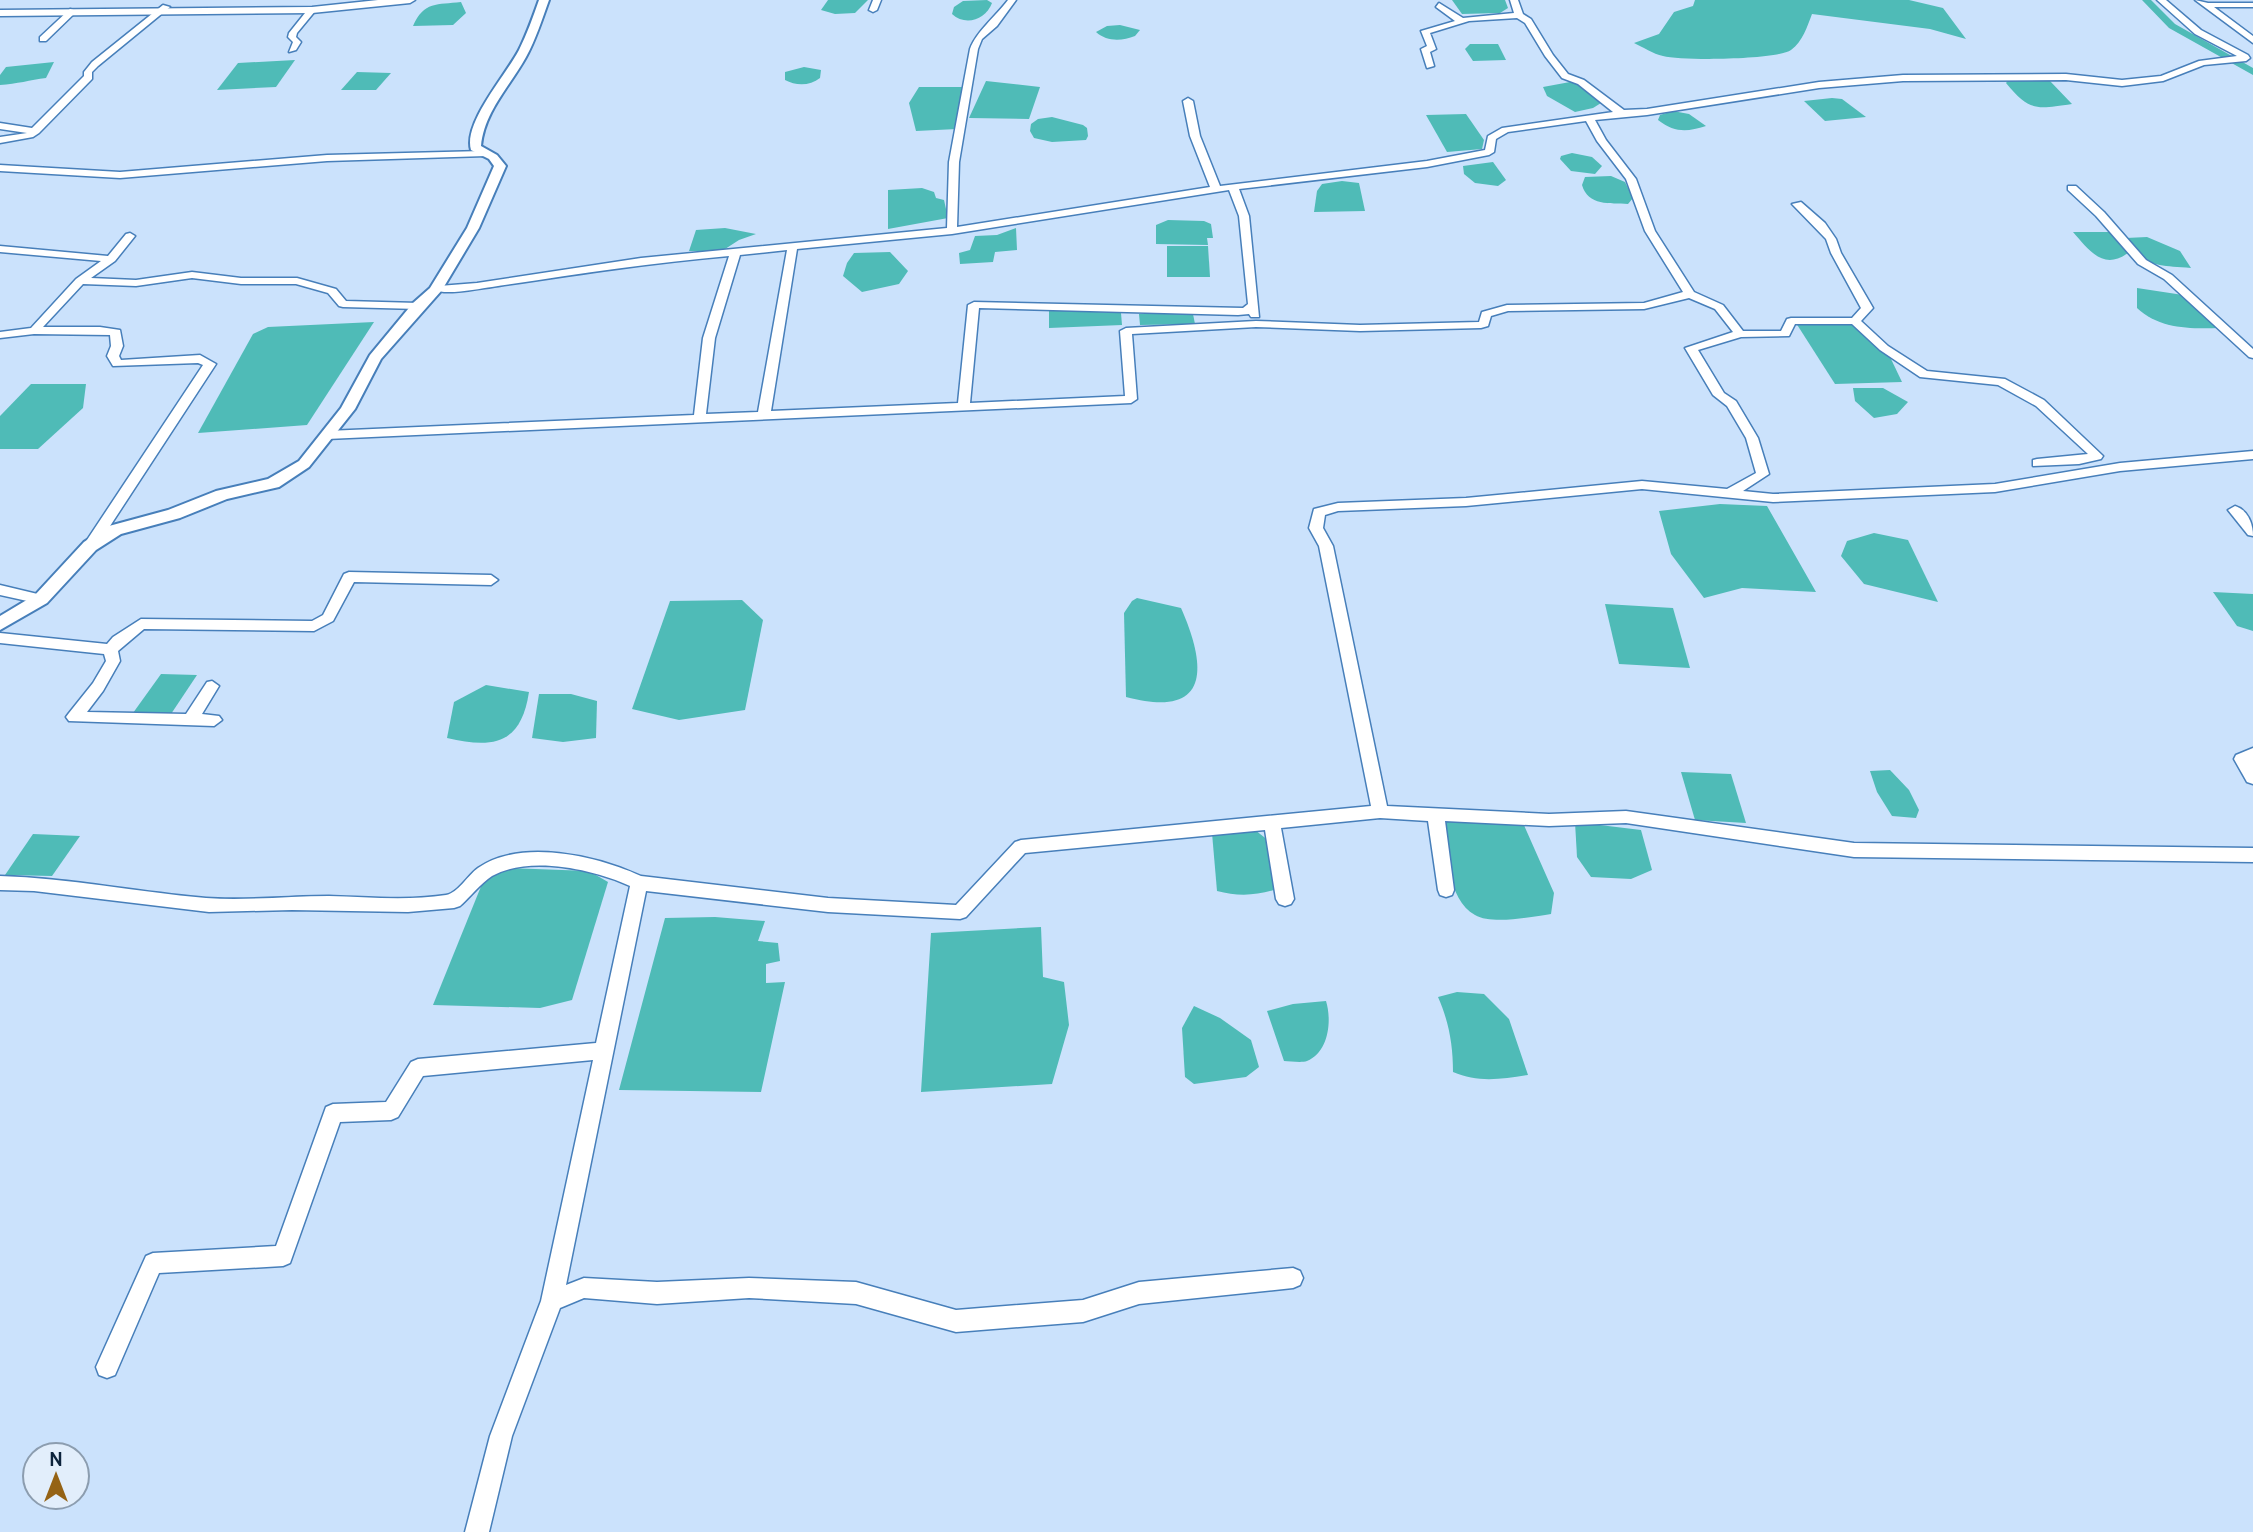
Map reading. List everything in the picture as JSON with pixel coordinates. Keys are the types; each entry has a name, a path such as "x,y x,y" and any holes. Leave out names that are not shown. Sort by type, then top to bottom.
{"main road":[{"path":"0,12 331,7 396,0"},
{"path":"0,12 312,10 410,0"}],"street":[{"path":"90,546 115,530 174,514 222,495 273,482 304,464 348,409 375,358 418,306 435,290 473,228 500,166 493,158 475,148 474,141 489,108 521,56 544,0"},
{"path":"873,10 877,0"},
{"path":"952,231 952,174 974,49 983,31 994,24 1012,0"},
{"path":"1514,0 1519,15 1528,21 1549,56 1565,76 1581,82 1622,113"},
{"path":"2161,0 2198,32 2249,60"},
{"path":"2202,3 2253,5"},
{"path":"2202,3 2253,40"},
{"path":"1439,5 1454,18 1463,20 1519,15"},
{"path":"0,140 23,138 36,131 89,76 88,72 164,9"},
{"path":"292,50 297,42 292,37 293,33 312,10"},
{"path":"43,40 73,11"},
{"path":"1430,66 1425,49 1432,48 1425,31 1463,20"},
{"path":"2232,24 2253,25"},
{"path":"439,289 477,286 641,261 952,231 1216,189 1471,157 1489,152 1491,138 1505,130 1622,113 1647,113 1819,85 1903,78 2066,77 2122,83 2163,78 2202,63 2234,58 2249,60"},
{"path":"1188,101 1195,135 1216,189"},
{"path":"1590,119 1602,141 1631,179 1650,232 1690,294 1719,307 1740,334"},
{"path":"0,126 36,131"},
{"path":"0,168 120,175 327,158 484,154"},
{"path":"1233,187 1244,216 1256,324"},
{"path":"2072,188 2101,214 2142,262 2168,276 2253,355"},
{"path":"1797,204 1819,222 1867,307 1855,321"},
{"path":"34,331 80,281 111,259 130,236"},
{"path":"764,414 792,248"},
{"path":"0,249 111,259"},
{"path":"699,416 709,338 735,253"},
{"path":"80,281 136,283 192,275 241,281 297,281 332,290 343,304 418,306"},
{"path":"327,435 533,428 699,416 1131,400 1126,331 1256,324 1360,328 1481,325 1485,324 1486,314 1507,308 1644,306 1690,294"},
{"path":"964,407 974,304 1238,312 1246,311 1254,305"},
{"path":"1727,495 1763,474 1752,438 1732,404 1719,395 1691,348 1740,334 1785,334 1791,321 1855,321 1884,348 1924,374 2001,382 2040,403 2097,456 2037,463"},
{"path":"0,335 34,331 116,332 117,345 113,356 117,364 200,359 211,364 90,546 41,599 0,624"},
{"path":"1380,812 1326,546 1316,528 1318,512 1338,507 1466,502 1642,485 1773,498 1995,488 2120,467 2253,455"},
{"path":"2235,510 2253,532"},
{"path":"214,720 74,717 98,687 113,661 111,650 118,641 141,624 314,626 328,618 349,577 491,580"},
{"path":"0,590 41,599"},
{"path":"0,638 111,650"},
{"path":"190,720 212,686"},
{"path":"2253,754 2242,759 2253,778"},
{"path":"0,883 34,884 209,905 408,905 454,901 485,872 518,858 574,862 620,874 639,883 828,905 960,912 1021,847 1380,812 1549,820 1626,817 1854,850 2253,855"},
{"path":"1436,816 1446,890"},
{"path":"1272,823 1285,899"},
{"path":"477,1532 501,1436 552,1301 639,883"},
{"path":"107,1367 153,1264 284,1255 333,1113 391,1111 418,1068 604,1051"},
{"path":"552,1301 584,1287 657,1293 749,1287 856,1293 956,1321 1083,1311 1139,1293 1293,1278"}],"shaded area":[{"path":"828,0 868,0 855,13 835,14 821,10"},
{"path":"987,0 992,3 989,9 975,19 963,20 952,14 954,7 963,1"},
{"path":"1452,0 1505,0 1508,8 1500,13 1462,14"},
{"path":"1695,0 1909,0 1943,8 1966,39 1930,29 1812,14 1804,34 1791,50 1768,56 1729,59 1673,58 1656,54 1634,43 1659,34 1674,12 1693,6"},
{"path":"461,2 466,13 453,25 413,26 427,8"},
{"path":"1120,25 1140,30 1135,36 1120,40 1105,38 1096,32 1107,26"},
{"path":"1470,44 1498,44 1506,60 1473,61 1465,49"},
{"path":"295,60 276,87 217,90 238,63"},
{"path":"54,62 46,78 0,85 0,75 6,67"},
{"path":"804,67 821,70 820,78 803,84 785,80 785,72"},
{"path":"357,72 391,73 376,90 341,90"},
{"path":"2010,78 2050,81 2072,104 2042,107 2028,104 2006,83"},
{"path":"986,81 1040,87 1029,119 969,118"},
{"path":"1570,82 1582,84 1601,103 1593,108 1575,112 1547,96 1543,87"},
{"path":"919,87 962,87 957,129 916,131 909,103"},
{"path":"1842,99 1866,117 1825,121 1804,101"},
{"path":"1673,111 1689,114 1706,126 1681,130 1658,120 1660,115"},
{"path":"1466,114 1484,140 1482,149 1447,152 1426,115"},
{"path":"1052,117 1083,125 1087,128 1086,140 1052,142 1034,138 1030,131 1031,124 1038,119"},
{"path":"1572,153 1592,157 1602,166 1595,174 1571,171 1560,159 1561,156"},
{"path":"1493,162 1506,180 1498,186 1475,183 1464,174 1463,166"},
{"path":"1611,176 1625,182 1633,198 1628,204 1600,202 1585,192 1582,185 1585,177"},
{"path":"1342,181 1359,183 1365,211 1314,212 1317,191 1322,184"},
{"path":"922,188 934,192 936,198 944,200 948,218 888,229 888,190"},
{"path":"1168,220 1204,221 1211,224 1213,238 1207,238 1208,245 1156,244 1156,225"},
{"path":"725,228 756,234 739,240 722,251 689,251 696,230"},
{"path":"1016,228 1017,250 995,252 993,262 960,264 959,253 970,250 975,236 997,235"},
{"path":"2073,232 2109,232 2128,253 2111,260 2104,259 2091,251"},
{"path":"2147,237 2180,251 2191,268 2146,260 2126,238"},
{"path":"1167,246 1208,246 1210,277 1167,277"},
{"path":"890,252 908,271 899,284 862,292 843,276 854,253"},
{"path":"2137,288 2183,295 2219,328 2187,328 2155,320 2137,308"},
{"path":"1049,310 1121,313 1122,325 1049,328"},
{"path":"1139,314 1193,314 1195,324 1140,325"},
{"path":"374,322 307,425 198,433 253,334 268,327"},
{"path":"1796,323 1856,324 1891,359 1902,382 1835,384"},
{"path":"31,384 86,384 83,408 38,449 0,449 0,416"},
{"path":"1853,388 1883,388 1908,402 1897,414 1874,418 1855,401"},
{"path":"1720,504 1767,506 1816,592 1742,588 1704,598 1671,554 1659,511"},
{"path":"1874,533 1908,540 1938,602 1864,584 1841,556 1847,541"},
{"path":"2213,592 2253,594 2253,631 2237,626"},
{"path":"1137,598 1181,608 1190,630 1197,669 1195,684 1187,695 1173,701 1153,702 1126,697 1124,613"},
{"path":"742,600 763,620 745,710 679,720 632,709 670,601"},
{"path":"1605,604 1673,608 1690,668 1619,664"},
{"path":"161,674 197,675 171,714 133,713"},
{"path":"486,685 529,692 519,723 503,739 491,742 447,738 454,702"},
{"path":"539,694 571,694 597,701 596,738 563,742 532,738"},
{"path":"1890,770 1909,790 1919,810 1916,818 1892,816 1877,792 1870,771"},
{"path":"1681,772 1731,774 1746,823 1695,820"},
{"path":"1443,820 1523,823 1554,893 1551,914 1491,919 1475,915 1466,908 1453,886"},
{"path":"1575,822 1641,830 1652,870 1631,879 1591,877 1577,857"},
{"path":"1255,830 1269,841 1274,890 1245,895 1217,891 1212,833"},
{"path":"33,834 80,836 52,876 5,875"},
{"path":"506,868 589,871 608,882 572,1000 540,1008 433,1005 484,879"},
{"path":"715,917 765,921 758,941 778,943 780,961 766,964 766,983 785,982 761,1092 619,1090 665,918"},
{"path":"1041,927 1043,977 1064,982 1069,1025 1052,1084 921,1092 931,933"},
{"path":"1457,992 1484,994 1509,1019 1528,1075 1481,1079 1453,1072 1450,1034 1438,997"},
{"path":"1326,1001 1329,1017 1327,1035 1320,1050 1307,1061 1284,1061 1267,1011 1293,1004"},
{"path":"1194,1006 1220,1018 1251,1040 1259,1067 1246,1077 1194,1084 1185,1077 1182,1028"}],"waterway":[{"path":"2146,0 2172,26 2253,72"}]}
